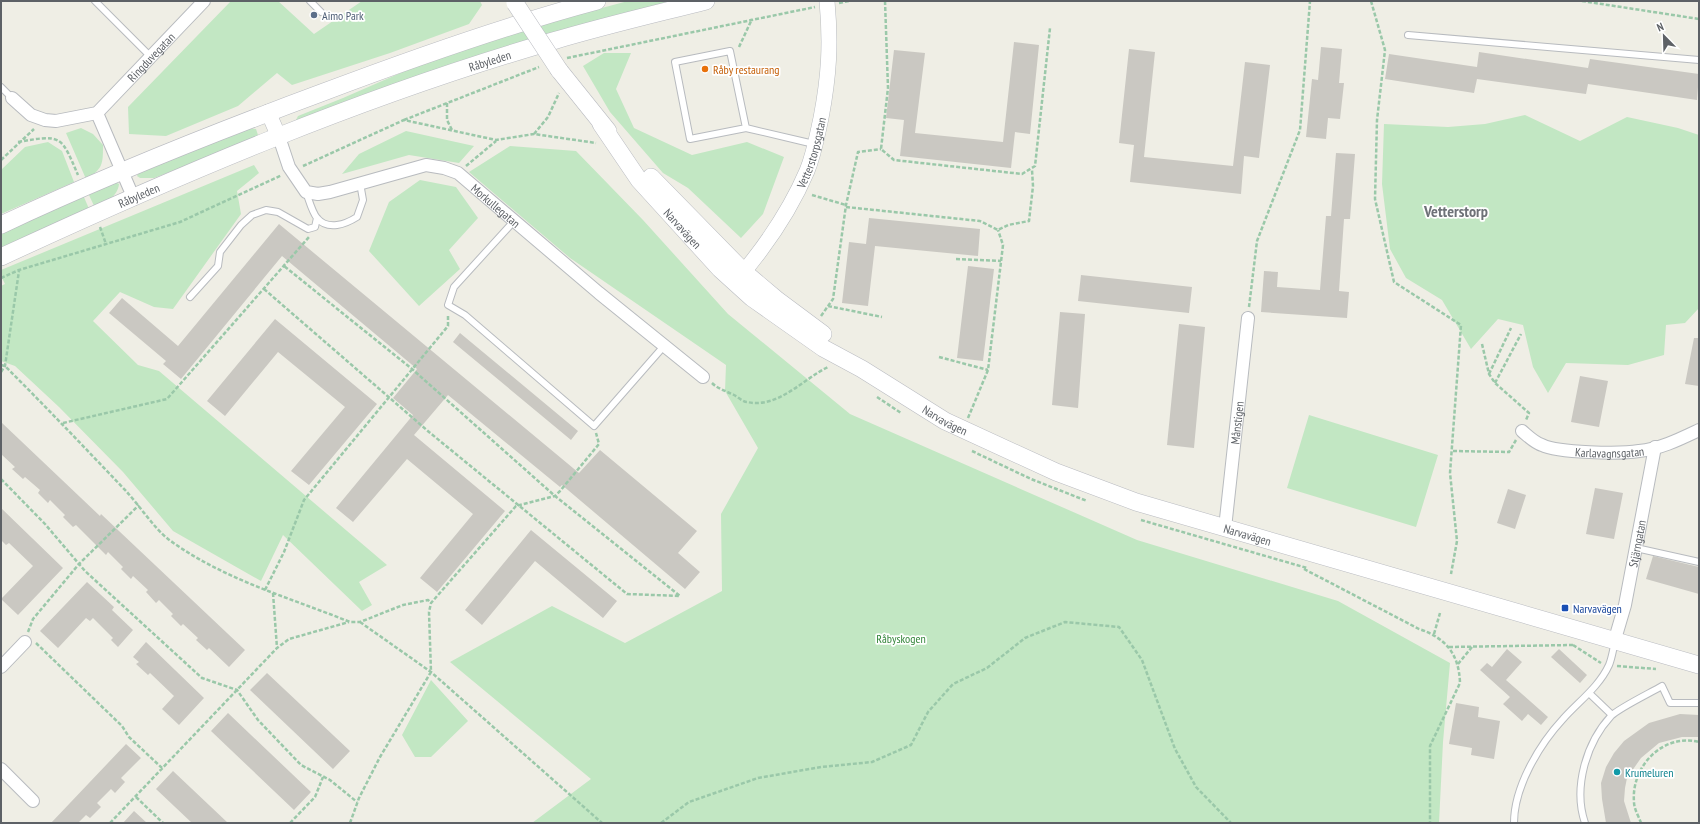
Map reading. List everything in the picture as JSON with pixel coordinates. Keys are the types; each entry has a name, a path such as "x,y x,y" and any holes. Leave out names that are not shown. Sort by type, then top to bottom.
{"main road":[{"path":"1,225 123,171 268,112 416,57 597,1"},
{"name":"Råbyleden","path":"1,257 278,138 358,106 491,60 553,41 706,1"},
{"name":"Narvavägen","path":"514,2 554,65 601,124 699,227 740,278 752,298 822,348 862,369 944,420 990,443 1070,477 1136,502 1615,639 1699,665"},
{"name":"Narvavägen","path":"740,278 776,299 813,327 862,369"}],"street":[{"name":"Ringduvegatan","path":"97,113 204,1"},
{"name":"Vetterstorpsgatan","path":"740,278 765,246 787,211 807,171 816,145 828,77 830,31 827,3"},
{"path":"12,98 30,115 45,120 56,121 97,113 134,199"},
{"path":"268,112 289,167 306,192"},
{"name":"Morkullegatan","path":"306,192 318,194 330,192 426,165 444,168 458,174 703,377"},
{"name":"Månstigen","path":"1225,528 1248,318"},
{"name":"Karlavagnsgatan","path":"1522,431 1540,445 1551,448 1574,451 1639,451 1681,439 1699,430"},
{"name":"Stjärngatan","path":"1615,639 1625,605 1655,447"},
{"path":"1,667 25,642"},
{"path":"1,769 33,801"}],"lane":[{"path":"94,1 151,57"},
{"path":"310,1 321,12"},
{"path":"1408,35 1699,60"},
{"path":"746,128 730,51 675,62 690,139 746,128 816,145"},
{"path":"1,87 12,98"},
{"path":"306,192 317,218 327,225 345,225 357,217 363,200 360,183"},
{"path":"190,297 218,266 220,252 241,225 252,215 266,210 278,212 308,229 315,227 317,218"},
{"path":"515,220 454,287 448,305 465,315 594,426 664,346"},
{"path":"1636,548 1699,562"},
{"path":"1514,823 1522,782 1540,750 1562,720 1588,692 1608,666 1615,639"},
{"path":"1585,823 1582,815 1580,783 1592,744 1612,715 1662,686 1670,703 1699,703"},
{"path":"1588,692 1612,715"}],"path":[{"path":"404,120 554,65 752,19 827,3 849,1"},
{"path":"881,149 888,88 885,1"},
{"path":"1248,318 1257,241 1300,130 1310,1"},
{"path":"1371,1 1385,50 1377,120 1376,199 1394,282 1461,325 1453,451 1450,473 1457,541 1451,574"},
{"path":"1582,1 1699,19"},
{"path":"732,61 752,19"},
{"path":"813,327 833,299 846,206 858,152 881,149 894,160 1022,174 1035,166 1050,28"},
{"path":"534,134 548,117 559,93"},
{"path":"447,103 447,120 452,130"},
{"path":"1,160 45,120"},
{"path":"458,174 496,140"},
{"path":"998,230 1008,225 1029,221 1033,186 1032,169"},
{"path":"812,195 846,206 980,221 998,230 1002,245 1002,261 988,370 962,428"},
{"path":"62,423 167,399 308,240 315,227"},
{"path":"956,259 1002,261"},
{"path":"264,289 389,398 627,594 680,596 555,496 412,369 284,266"},
{"path":"1,278 19,270 5,366 1,372"},
{"path":"265,590 284,552 304,500 448,326 448,305"},
{"path":"828,306 882,317"},
{"path":"1489,374 1511,328"},
{"path":"1495,383 1521,334"},
{"path":"1453,451 1509,452 1522,431 1529,413 1495,383 1489,374 1482,344"},
{"path":"939,357 988,370"},
{"path":"1,365 5,366 62,423 139,505 167,538 196,557 227,574 272,593 350,622"},
{"path":"703,377 717,388 746,402 763,402 780,397 798,387 814,374 830,366"},
{"path":"350,823 357,802 380,757 431,672 429,612 431,603 518,505 555,496 599,444 594,426"},
{"path":"1,479 45,524 79,564 202,678 238,690 258,720 301,765 323,777 357,802"},
{"path":"139,505 79,564 33,619 25,642 34,641 122,726 129,737 162,768"},
{"path":"1321,572 1298,566 1419,629 1434,634 1449,647 1458,664 1460,683 1430,746 1430,823"},
{"path":"272,593 277,648"},
{"path":"110,823 277,648 289,639 350,622 360,622 403,605 428,600 431,603"},
{"path":"1434,634 1440,613"},
{"path":"360,622 431,672 602,823"},
{"path":"661,823 689,802 758,778 821,767 872,762 911,745 928,712 953,684 987,668 1025,638 1065,622 1119,627 1142,660 1174,749 1196,787 1231,823"},
{"path":"1558,641 1573,645 1608,666 1657,669"},
{"path":"1449,647 1573,645"},
{"path":"1458,664 1472,647"},
{"path":"1641,823 1634,803 1634,788 1637,774 1646,760 1657,750 1672,743 1699,742"},
{"path":"290,823 315,797 323,777"},
{"path":"136,797 163,823"}],"green space":[{"path":"231,1 278,1 314,34 362,1 480,1 482,5 469,24 390,53 292,85 277,73 238,106 166,136 129,134 128,107"},
{"path":"628,1 670,1 552,35 299,122 296,120 298,116 405,71 449,55 542,24"},
{"path":"604,53 631,53 616,89 634,128 692,155 747,142 784,157 763,214 741,238 688,188 663,173 610,112 583,66"},
{"path":"1525,115 1580,141 1627,117 1678,128 1699,135 1699,308 1685,323 1666,325 1664,355 1628,365 1566,363 1548,393 1533,367 1523,325 1498,319 1471,349 1442,300 1406,278 1390,249 1382,184 1384,124 1448,127 1485,124"},
{"path":"81,128 93,134 103,145 103,157 99,169 86,179 66,133"},
{"path":"249,128 256,129 258,135 253,140 154,178 140,178 137,176 139,172"},
{"path":"406,131 474,146 459,163 409,155 342,174 359,154"},
{"path":"48,142 62,151 74,182 1,214 1,170 25,147"},
{"name":"Råbyskogen","path":"510,146 576,151 643,220 728,314 850,414 1137,540 1338,601 1450,663 1443,742 1439,823 532,823 591,779 450,662 552,606 625,643 722,591 721,514 758,448 725,391 726,365 570,258 469,172"},
{"path":"254,165 259,173 237,191 241,214 173,309 154,307 120,292 93,321 138,365 159,371 387,565 359,582 372,605 362,611 283,535 261,581 173,531 123,472 59,407 15,366 1,361 1,286 5,284 1,276 1,270"},
{"path":"420,180 456,187 478,218 449,250 460,269 419,306 369,251 389,202"},
{"path":"115,182 119,184 114,196 96,210 88,193"},
{"path":"83,195 90,211 1,251 1,232"},
{"path":"1309,415 1438,455 1416,527 1287,488"},
{"path":"431,680 468,721 431,757 415,757 402,735"}],"building":[{"path":"1014,42 1039,45 1030,134 1015,132 1011,168 900,156 904,120 886,118 894,50 925,53 915,133 1003,142"},
{"path":"1321,47 1342,49 1339,83 1344,83 1340,119 1328,118 1326,139 1306,137 1312,79 1318,80"},
{"path":"1129,49 1155,52 1144,157 1233,166 1245,62 1270,65 1259,158 1244,156 1241,194 1130,182 1134,145 1119,143"},
{"path":"1479,52 1588,68 1590,59 1699,74 1697,100 1588,84 1586,94 1477,79 1474,93 1385,79 1389,54 1477,67"},
{"path":"1336,153 1355,154 1350,219 1344,219 1339,291 1349,292 1347,318 1261,312 1264,271 1278,272 1277,287 1320,290 1326,216 1331,216"},
{"path":"869,218 980,229 978,256 875,246 868,306 842,303 849,242 866,244"},
{"path":"279,224 579,473 600,450 697,531 678,553 700,572 685,589 562,485 560,487 448,395 414,435 505,511 437,592 420,578 473,514 407,459 353,522 336,508 413,415 393,398 417,369 282,256 181,379 163,364 166,361 109,313 122,298 178,346"},
{"path":"968,266 994,269 983,361 957,358"},
{"path":"1081,275 1192,287 1189,313 1078,301"},
{"path":"1060,312 1085,314 1078,408 1052,405"},
{"path":"275,319 377,404 309,485 291,471 345,407 278,352 225,416 207,401"},
{"path":"1179,324 1205,327 1194,448 1167,445"},
{"path":"460,333 578,431 571,440 453,342"},
{"path":"1694,338 1699,338 1699,386 1685,384"},
{"path":"1580,376 1608,381 1599,427 1571,422"},
{"path":"1,422 245,650 229,667 209,648 207,650 196,640 198,638 183,624 181,626 171,616 173,614 159,600 156,603 146,592 148,590 133,576 131,579 121,569 123,567 108,552 106,555 76,525 73,527 63,517 65,515 50,500 48,503 38,493 40,490 25,477 23,479 12,469 15,467 1,454"},
{"path":"1595,488 1623,493 1614,539 1586,534"},
{"path":"1508,489 1526,495 1515,529 1497,523"},
{"path":"1,508 63,568 18,615 1,599 33,566 9,543 6,545 1,540"},
{"path":"531,530 617,601 603,618 535,561 482,625 465,610"},
{"path":"1653,556 1699,567 1699,594 1646,579"},
{"path":"87,582 114,607 112,610 133,630 118,647 111,640 113,638 93,618 90,621 86,618 58,648 40,631"},
{"path":"146,642 204,698 179,725 162,709 174,696 150,673 148,675 136,664 139,662 133,657"},
{"path":"1507,649 1522,662 1506,680 1548,717 1541,725 1528,714 1522,721 1503,704 1510,697 1480,670 1487,663 1492,667"},
{"path":"1559,649 1587,675 1580,683 1551,657"},
{"path":"267,673 350,751 333,769 250,690"},
{"path":"1456,703 1479,707 1478,717 1500,721 1494,759 1471,755 1472,748 1449,744"},
{"path":"228,713 311,792 294,810 211,731"},
{"name":"Krumeluren","path":"1680,714 1699,715 1699,737 1682,737 1659,743 1641,758 1627,778 1625,788 1624,801 1631,823 1606,823 1601,783 1606,767 1614,753 1624,741 1649,723"},
{"path":"126,744 141,758 121,778 125,782 115,793 111,789 97,803 101,807 90,818 86,815 78,823 51,823"},
{"path":"173,771 228,823 192,823 156,789"},
{"path":"134,811 147,823 123,823"}],"place":[{"name":"Aimo Park","path":"314,15"},
{"name":"Råby restaurang","path":"705,69"},
{"name":"Narvavägen","path":"1565,608"},
{"name":"Krumeluren","path":"1617,772"}],"district":[{"name":"Vetterstorp","path":"1456,211"}]}
